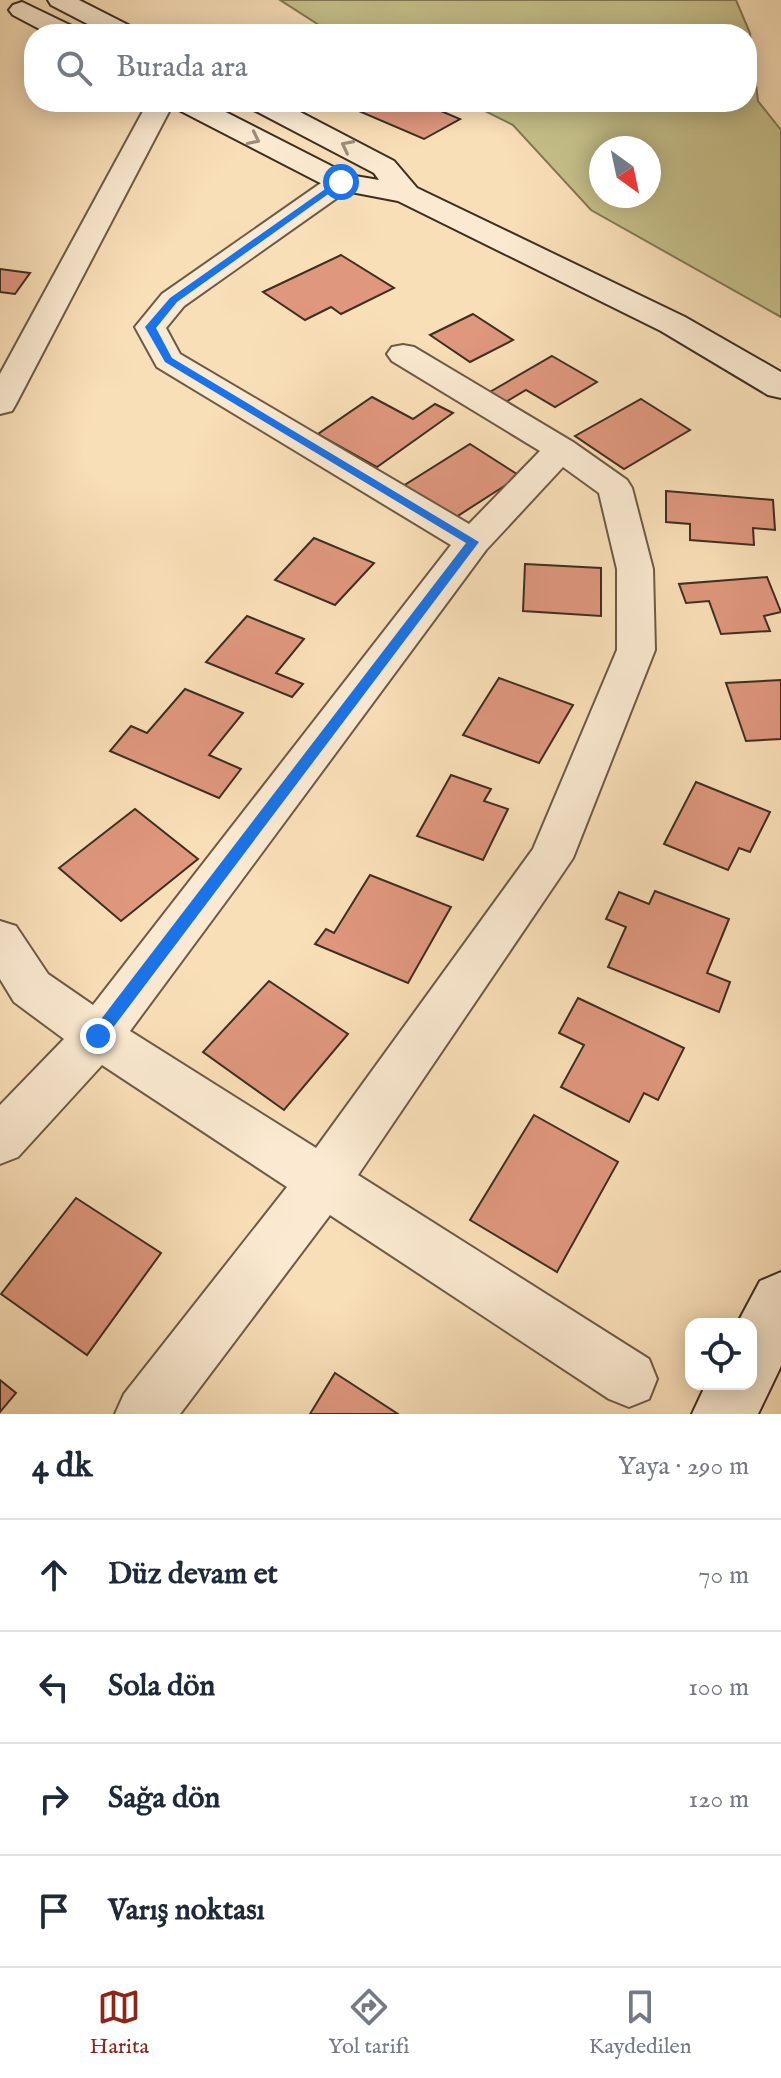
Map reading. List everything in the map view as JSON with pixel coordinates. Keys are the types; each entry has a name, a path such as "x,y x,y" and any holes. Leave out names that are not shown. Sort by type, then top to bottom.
{"street":[{"path":"8,10 48,0"},
{"path":"60,0 107,24"},
{"path":"8,10 44,24"},
{"path":"0,404 156,112"},
{"path":"204,112 341,182 406,194 673,324 781,387"},
{"path":"279,112 384,167 406,194"},
{"path":"341,182 173,300 150,327 168,360 473,542"},
{"path":"144,1414 323,1182 551,858 636,650 635,569 615,488 561,449 403,354"},
{"path":"0,1140 98,1036 473,542 561,449"},
{"path":"0,940 31,988 98,1036 629,1379"},
{"path":"757,1349 781,1302"},
{"path":"724,1414 737,1390"}],"shaded area":[{"path":"280,0 736,0 746,24 317,24"},
{"path":"757,92 758,101 781,130 781,317 589,208 661,208 661,136 589,136 589,208 513,125 487,112 757,112"}],"building":[{"path":"361,112 444,112 460,119 424,139"},
{"path":"341,255 394,288 341,314 331,307 305,320 263,292"},
{"path":"0,269 30,273 15,294 0,292"},
{"path":"473,314 513,340 470,362 430,335"},
{"path":"552,356 597,382 555,407 526,390 504,403 488,393"},
{"path":"372,397 413,419 435,404 453,413 377,467 318,434"},
{"path":"641,399 690,430 624,469 575,436"},
{"path":"470,444 520,476 453,519 403,486"},
{"path":"666,491 773,500 775,530 753,528 754,545 690,540 690,524 666,522"},
{"path":"314,538 374,563 335,605 275,580"},
{"path":"525,564 601,568 601,616 523,611"},
{"path":"767,577 781,612 764,616 770,631 721,634 709,601 686,603 679,584"},
{"path":"247,616 304,639 276,673 303,684 292,697 206,662"},
{"path":"499,678 573,705 539,763 463,735"},
{"path":"781,680 781,739 746,741 726,683"},
{"path":"185,689 243,713 209,755 241,769 219,798 110,751 131,726 147,733"},
{"path":"451,775 491,789 484,801 508,809 483,860 417,836"},
{"path":"696,782 770,812 750,852 739,848 728,870 664,844"},
{"path":"135,809 198,859 121,921 59,868"},
{"path":"370,875 451,907 408,983 315,944 326,929 334,933"},
{"path":"655,891 729,919 707,973 730,982 719,1012 608,967 626,927 606,919 619,892 649,904"},
{"path":"269,981 348,1034 284,1110 203,1052"},
{"path":"578,998 684,1048 658,1100 644,1093 629,1122 561,1087 584,1045 559,1033"},
{"path":"534,1115 618,1162 557,1272 470,1220"},
{"path":"76,1198 161,1253 87,1355 1,1294"},
{"path":"335,1373 398,1414 310,1414"},
{"path":"0,1380 16,1393 0,1412"}],"route":[{"path":"98,1036 473,542 168,360 150,327 173,300 341,182"}]}
